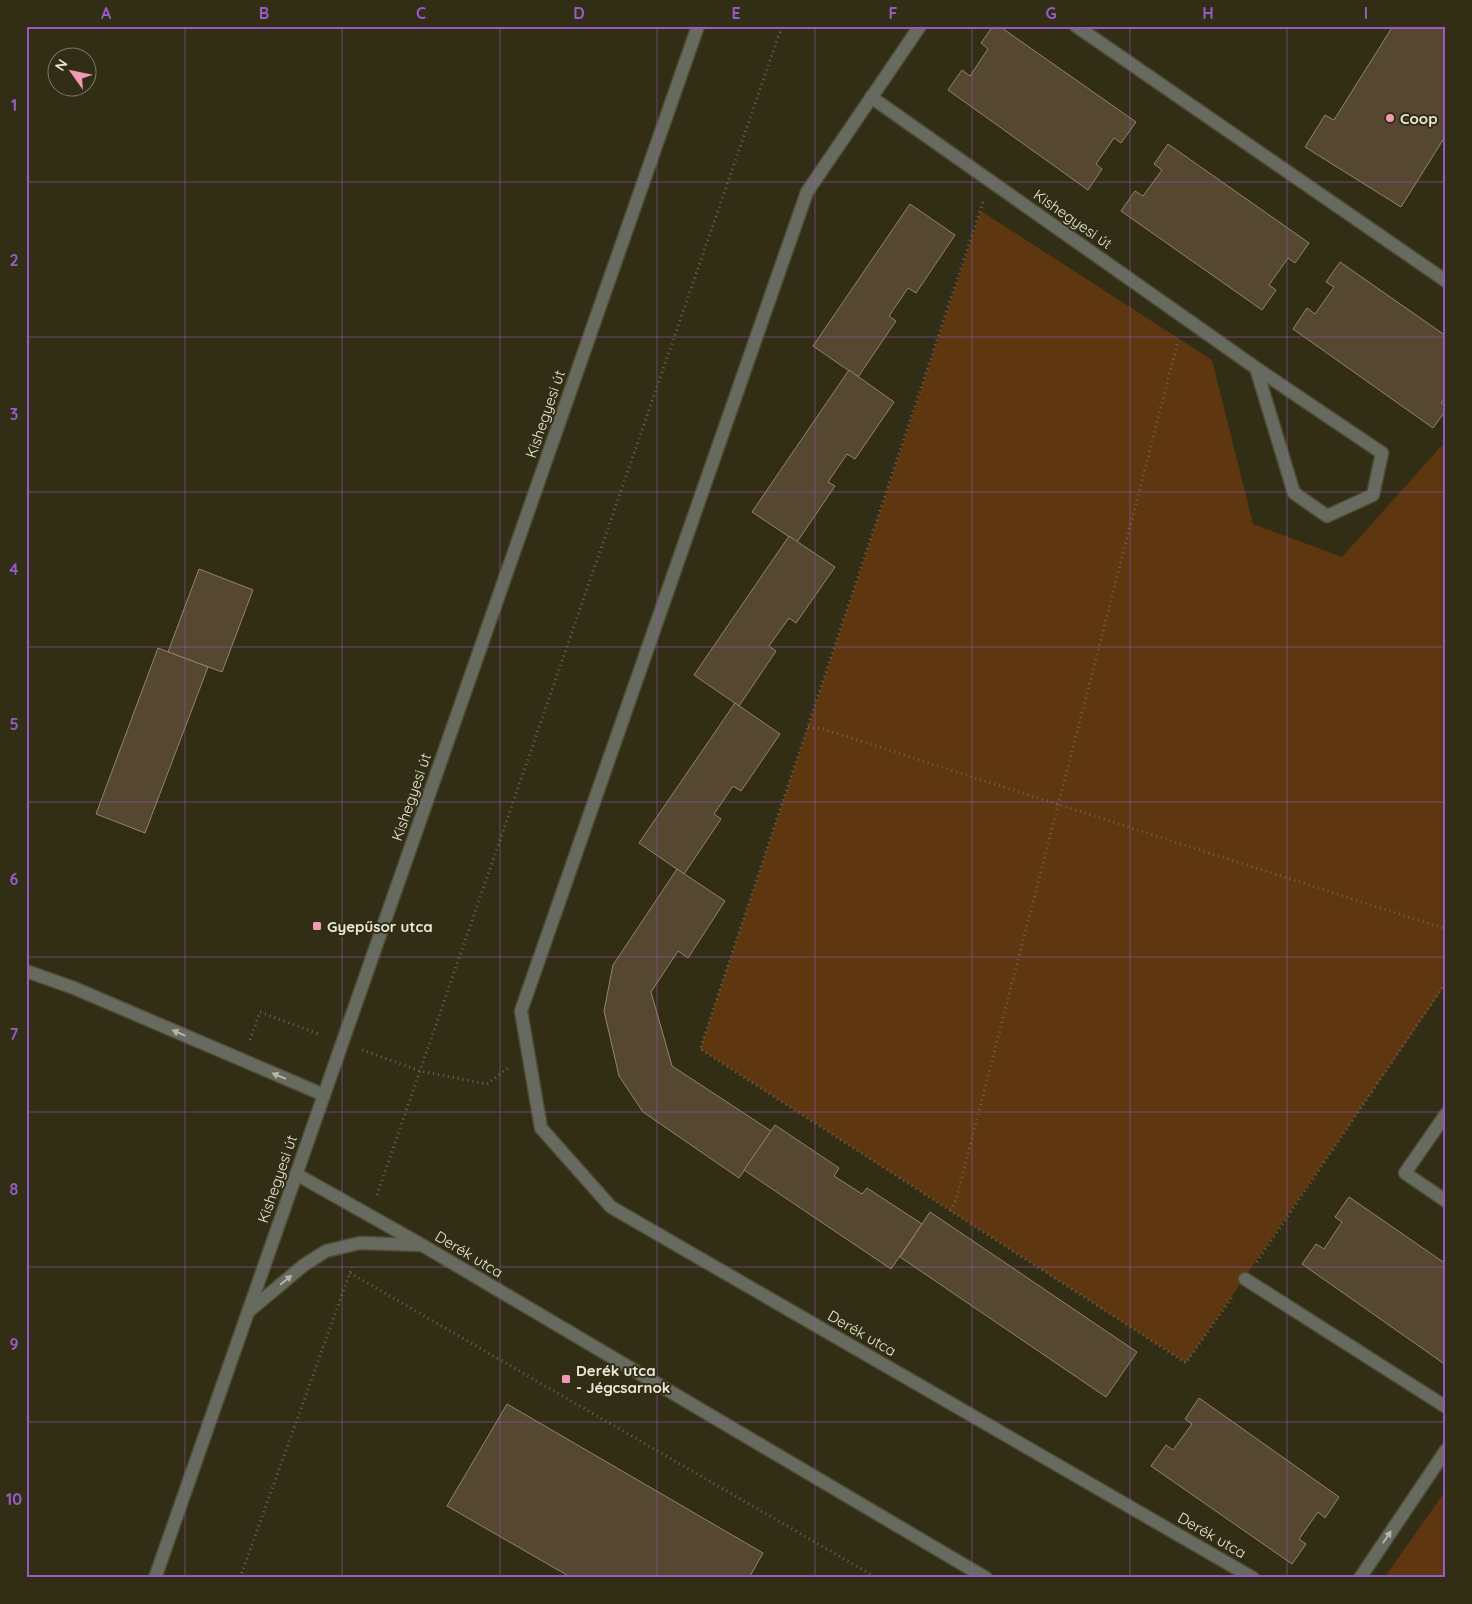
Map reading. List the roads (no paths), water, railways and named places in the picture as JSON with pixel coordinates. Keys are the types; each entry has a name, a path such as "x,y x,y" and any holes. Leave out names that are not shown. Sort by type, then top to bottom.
{"street":[{"name":"Kishegyesi út","path":"155,1578 698,26"},
{"path":"871,98 920,26"},
{"path":"1076,26 1446,282"},
{"name":"Kishegyesi út","path":"871,98 1256,368 1382,453 1373,495 1327,516 1294,493 1256,368"},
{"name":"Derék utca","path":"871,98 807,192 521,1012 540,1128 611,1207 1253,1578"},
{"path":"26,971 74,988 324,1095"},
{"path":"1446,1114 1405,1173 1446,1202"},
{"name":"Derék utca","path":"296,1174 422,1245 986,1578"},
{"path":"248,1311 304,1265 326,1251 360,1243 422,1245"},
{"path":"1245,1279 1446,1408"},
{"path":"1360,1578 1446,1450"}],"place":[{"name":"Coop","path":"1390,118"},
{"name":"Gyepűsor utca","path":"317,926"},
{"name":"Derék utca - Jégcsarnok","path":"566,1379"}]}
